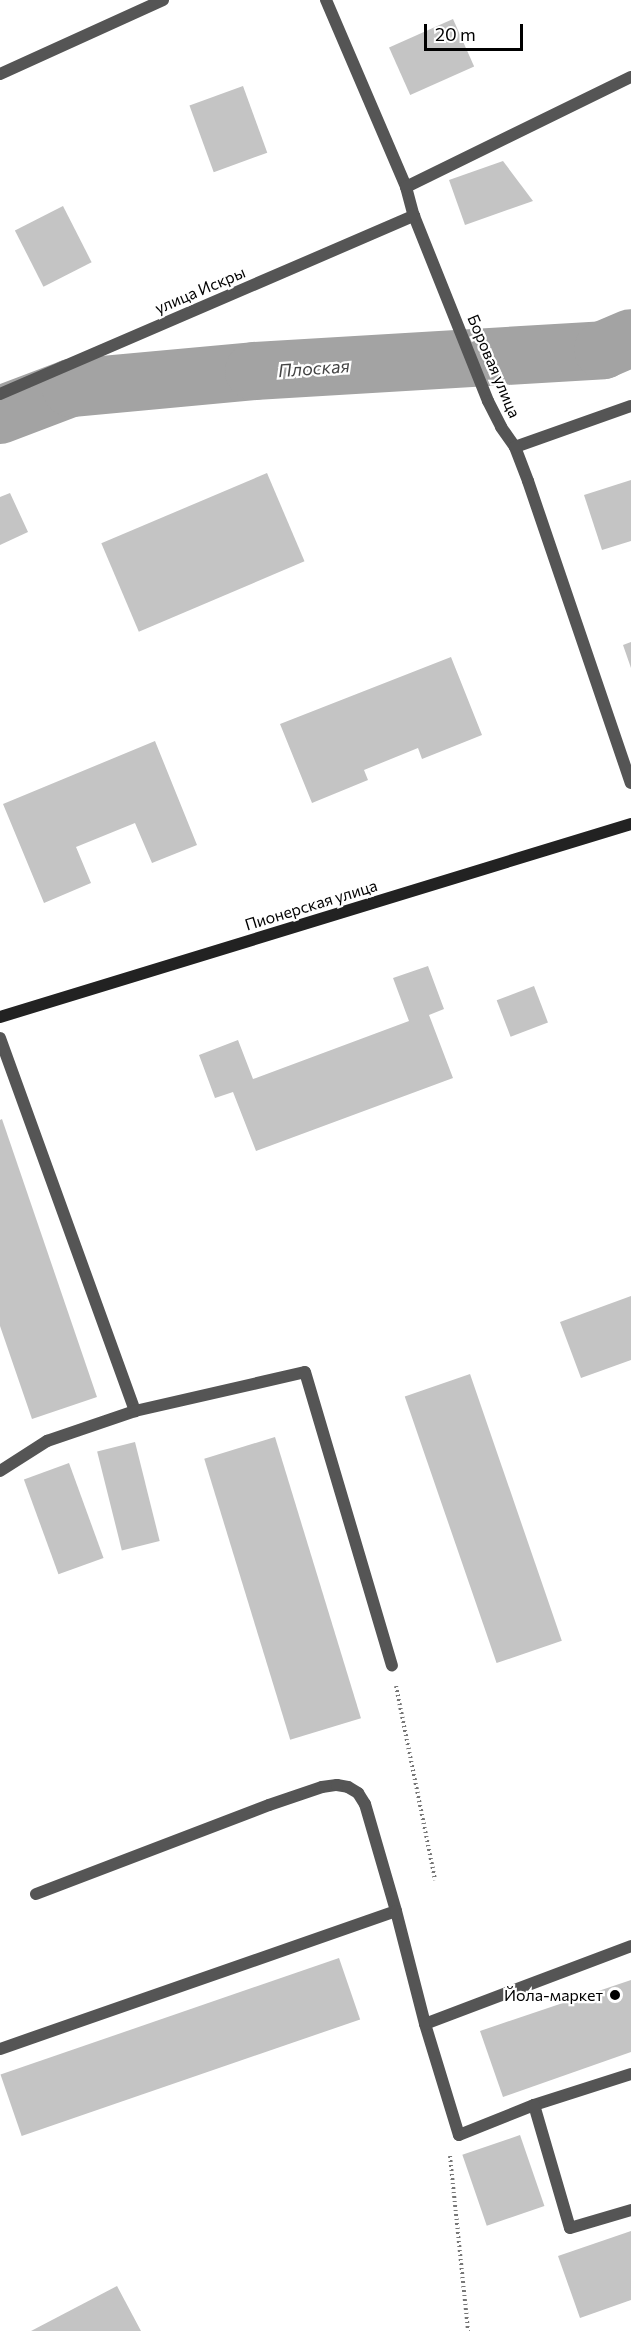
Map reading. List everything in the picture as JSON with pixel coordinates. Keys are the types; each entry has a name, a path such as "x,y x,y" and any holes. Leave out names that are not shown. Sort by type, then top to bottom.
{"street":[{"path":"0,74 163,0"},
{"name":"Боровая улица","path":"326,0 406,187 414,216 488,402 515,447 631,783"},
{"path":"406,187 631,77"},
{"name":"улица Искры","path":"0,394 414,216"},
{"path":"515,447 631,406"},
{"name":"Пионерская улица","path":"0,1017 631,824"},
{"path":"0,1038 135,1411"},
{"path":"0,1471 46,1441 135,1411 305,1372 392,1665"},
{"path":"36,1894 321,1786 348,1787 358,1793 365,1804 425,2024 459,2135 534,2106 631,2074"},
{"path":"0,2049 396,1911"},
{"path":"425,2024 631,1946"},
{"path":"534,2106 570,2228 631,2210"}],"path":[{"path":"392,1665 435,1880"},
{"path":"449,2149 468,2331"}],"building":[{"path":"453,19 474,67 410,95 389,47"},
{"path":"243,86 267,153 214,172 189,105"},
{"path":"503,161 533,201 465,225 449,180"},
{"path":"63,206 92,262 43,287 15,231"},
{"path":"267,473 305,561 139,632 101,543"},
{"path":"631,480 631,541 602,550 584,495"},
{"path":"10,493 28,532 0,545 0,497"},
{"path":"631,642 631,668 623,645"},
{"path":"451,657 482,735 422,759 418,748 364,770 368,780 312,803 280,724"},
{"path":"155,741 197,845 152,863 135,823 76,847 91,883 44,903 3,804"},
{"path":"428,966 444,1009 429,1015 453,1078 256,1151 233,1092 215,1098 199,1055 238,1040 253,1079 409,1021 393,978"},
{"path":"534,986 548,1022 511,1037 497,1000"},
{"path":"2,1119 97,1397 32,1419 0,1326 0,1120"},
{"path":"631,1296 631,1360 581,1378 560,1322"},
{"path":"470,1374 562,1641 497,1663 405,1396"},
{"path":"275,1437 361,1718 290,1740 204,1459"},
{"path":"135,1442 160,1541 122,1550 97,1451"},
{"path":"69,1463 104,1558 58,1574 24,1479"},
{"path":"339,1958 360,2019 22,2136 1,2075"},
{"path":"631,1980 631,2052 503,2097 480,2031"},
{"path":"520,2135 544,2206 487,2226 462,2155"},
{"path":"631,2231 631,2300 580,2318 558,2256"},
{"path":"117,2286 141,2331 31,2331"}],"waterway":[{"name":"Плоская","path":"0,415 71,388 254,371 603,350 631,338"}],"place":[{"name":"Йола-маркет","path":"615,1995"}]}
